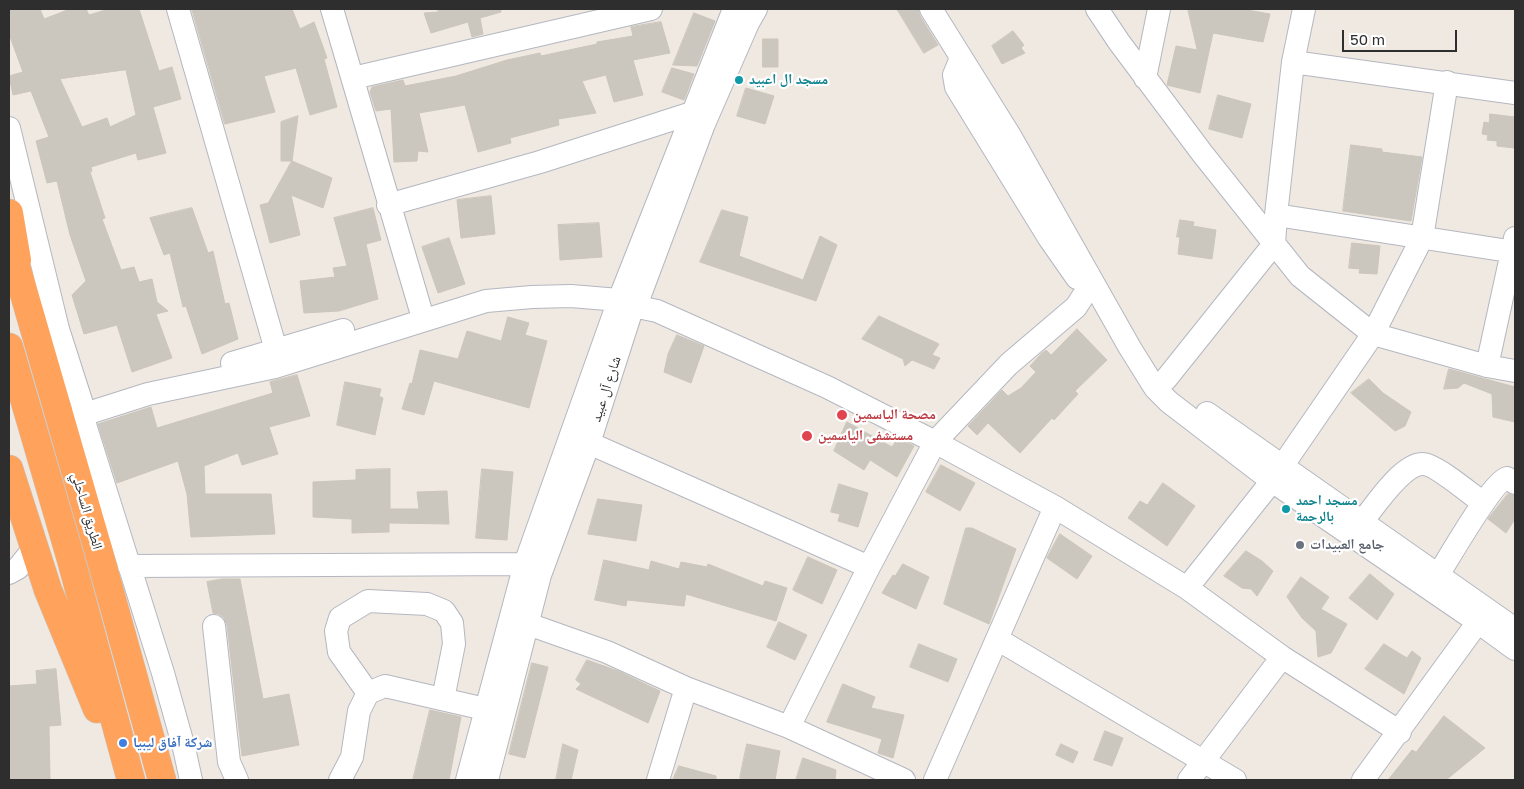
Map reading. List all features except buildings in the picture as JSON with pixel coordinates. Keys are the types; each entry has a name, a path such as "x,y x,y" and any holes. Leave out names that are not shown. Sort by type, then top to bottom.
{"highway":[{"path":"9,214 20,281"},
{"name":"الطريق الساحلي","path":"9,242 98,549 162,780"},
{"name":"الطريق الساحلي","path":"9,347 70,556 131,780"},
{"path":"9,468 48,590 76,658 131,780"}],"street":[{"path":"178,9 276,350"},
{"path":"332,9 388,205 420,308"},
{"path":"352,78 651,9"},
{"path":"931,9 1013,141 1110,310 1160,384 1178,392 1277,474 1515,649"},
{"path":"948,9 1160,384"},
{"path":"1097,9 1146,78 1300,276 1373,334 1487,366 1515,371"},
{"path":"1146,78 1159,9"},
{"path":"1160,384 1274,244 1293,62 1304,9"},
{"name":"شارع آل عبيد","path":"487,780 540,575 589,442 629,298 692,113 738,12"},
{"name":"شارع آل عبيد","path":"467,780 524,564 629,298 704,124 738,12"},
{"path":"1293,62 1515,93"},
{"path":"1187,588 1277,474 1373,334 1422,238 1447,82"},
{"path":"388,205 540,162 692,113"},
{"path":"9,128 56,320 82,411 163,673 191,780"},
{"path":"1276,215 1422,238 1515,247 1487,366"},
{"path":"789,727 869,567 935,442 1009,364 1076,307 1087,290 1090,275"},
{"path":"82,411 276,350 488,288 536,282 584,283 629,298 827,387 935,442 1055,508 1187,588 1282,657 1400,732"},
{"path":"82,411 148,394 275,367 486,301 532,296 629,298"},
{"path":"1076,307 1094,307 1110,310"},
{"path":"589,442 869,567"},
{"path":"1362,522 1402,474 1414,466 1423,464 1434,468 1483,503"},
{"path":"1277,474 1362,522 1515,629"},
{"path":"1438,575 1483,503 1501,480 1507,478 1515,483"},
{"path":"935,780 1055,508"},
{"path":"9,573 18,568 34,548"},
{"path":"130,566 524,564"},
{"path":"368,693 339,652 336,631 340,618 368,600 427,604 444,611 452,623 454,644 442,699"},
{"path":"1363,780 1400,732 1478,622"},
{"path":"528,624 607,652 686,688 789,727 904,780"},
{"path":"214,626 229,762 237,780"},
{"path":"997,639 1235,780"},
{"path":"1189,780 1282,657"},
{"path":"340,780 352,757 359,711 368,693 385,686 486,709"},
{"path":"658,780 686,688"}],"place":[{"name":"مسجد ال اعبيد","path":"739,80"},
{"name":"مصحة الياسمين","path":"842,415"},
{"name":"مستشفى الياسمين","path":"807,436"},
{"name":"مسجد احمد بالرحمة","path":"1286,509"},
{"name":"جامع العبيدات","path":"1300,545"},
{"name":"شركة آفاق ليبيا","path":"123,743"}]}
